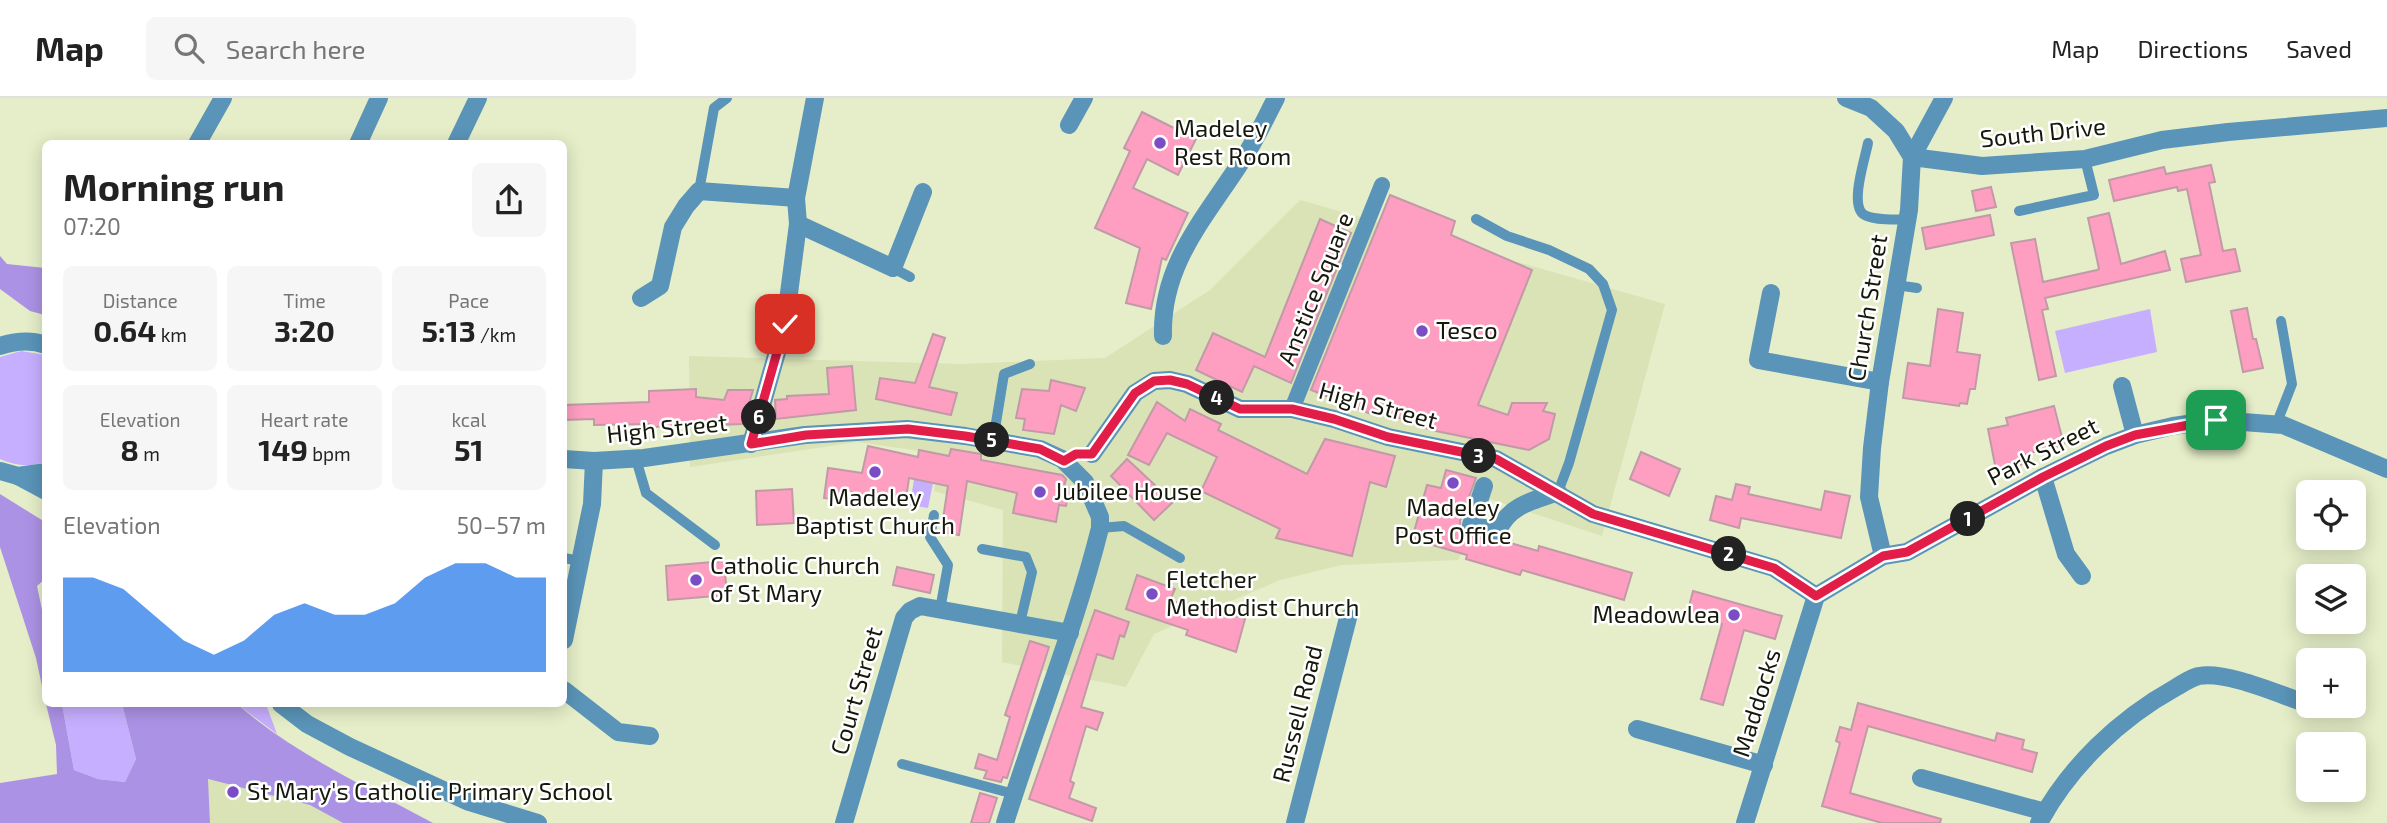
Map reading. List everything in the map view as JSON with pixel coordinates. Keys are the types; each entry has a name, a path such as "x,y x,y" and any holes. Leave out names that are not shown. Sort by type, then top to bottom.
{"street":[{"path":"199,140 223,98"},
{"path":"360,140 379,98"},
{"path":"458,140 478,98"},
{"path":"751,444 785,324 798,224 796,198 815,98"},
{"path":"1069,125 1084,98"},
{"path":"1163,336 1162,311 1171,275 1199,225 1255,140 1276,98"},
{"path":"1846,98 1871,108 1896,131 1912,157 1944,98"},
{"name":"South Drive","path":"1912,157 1982,166 2085,159 2162,140 2387,118"},
{"name":"Church Street","path":"1883,556 1869,497 1880,382 1907,220 1912,157"},
{"name":"Anstice Square","path":"1292,409 1382,185"},
{"path":"641,298 660,286 673,227 699,191 796,198"},
{"path":"798,224 893,268 923,192"},
{"path":"1771,293 1758,360 1880,382"},
{"path":"0,346 15,342 42,344"},
{"name":"High Street","path":"567,459 594,461 636,458 806,435 908,429 1040,449 1064,461 1085,482 1095,467 1092,454 1135,393 1154,381 1170,380 1187,384 1240,409 1292,409 1334,419 1388,437 1496,459 1593,514 1774,568 1816,596"},
{"path":"2122,386 2135,435"},
{"name":"Park Street","path":"1816,596 1883,556 1907,552 2043,477 2135,435 2216,420 2283,425 2387,469"},
{"path":"1064,461 1076,454 1092,454"},
{"path":"567,610 572,559 592,504 594,461"},
{"path":"0,471 18,476 42,489"},
{"path":"18,476 42,473"},
{"path":"2043,477 2066,554 2082,576"},
{"path":"1005,823 1070,632 1100,528 1100,517 1085,482"},
{"path":"1483,486 1471,525 1498,531 1510,512 1558,492"},
{"name":"Maddocks","path":"1745,823 1816,596"},
{"name":"Court Street","path":"844,823 904,618 910,611 920,606 1070,632"},
{"name":"Russell Road","path":"1295,823 1348,618"},
{"path":"1921,778 2042,817 2058,790 2076,768 2113,732 2156,699 2199,676 2233,678 2296,704"},
{"path":"567,692 618,733 650,736"},
{"path":"285,707 307,724 350,747 469,802 538,823"},
{"path":"1637,729 1764,765"}],"lane":[{"path":"699,191 714,108 727,98"},
{"path":"1868,143 1857,205 1864,214 1872,217 1907,220"},
{"path":"2019,211 2094,195 2085,159"},
{"path":"1476,219 1507,236 1549,250 1589,270 1603,284 1612,310 1569,463 1558,492"},
{"path":"893,268 910,277"},
{"path":"1896,285 1917,288"},
{"path":"2276,425 2291,384 2281,321"},
{"path":"993,441 1004,374 1030,364"},
{"path":"636,458 646,493 715,545"},
{"path":"934,514 930,537 948,565 940,610"},
{"path":"1100,528 1124,526 1180,558"},
{"path":"982,549 1026,557 1032,572 1020,623"},
{"path":"902,764 1014,794"}],"shaded area":[{"path":"1300,200 1665,304 1602,536 1490,499 1458,560 1342,565 1280,580 1154,634 1126,687 1002,662 1003,510 934,491 941,454 857,442 690,467 689,356 961,364 1105,358 1210,290"},
{"path":"0,256 7,264 42,268 42,314 30,311 0,289"},
{"path":"2150,309 2157,352 2065,373 2055,331"},
{"path":"21,351 42,354 42,463 28,465 0,459 0,357"},
{"path":"914,479 933,483 928,508 910,505"},
{"path":"0,494 42,520 42,582 37,586 42,610 42,686 36,658 0,547"},
{"path":"47,707 63,707 74,770 98,779 125,782 136,759 123,707 241,707 307,754 433,823 343,823 310,805 208,779 210,823 0,823 0,783 57,774 56,745"},
{"path":"63,707 123,707 136,759 125,782 98,779 74,770"},
{"path":"241,707 267,707 277,734"},
{"name":"St Mary's Catholic Primary School","path":"207,779 310,805 343,823 210,823"}],"building":[{"path":"1142,112 1196,139 1178,175 1147,159 1133,188 1188,213 1166,260 1162,258 1151,309 1126,303 1140,248 1095,228 1130,151 1124,148"},
{"path":"2211,165 2215,182 2209,183 2223,251 2235,249 2240,271 2186,282 2181,259 2201,255 2187,189 2178,191 2177,187 2114,201 2109,180 2164,167 2166,174"},
{"path":"1991,187 1996,207 1976,211 1972,191"},
{"name":"Tesco","path":"1390,195 1455,221 1451,235 1532,270 1478,405 1508,415 1512,403 1547,403 1543,411 1555,414 1549,439 1529,450 1431,430 1379,410 1376,416 1311,390"},
{"path":"2109,213 2121,264 2165,251 2170,270 2045,298 2048,309 2042,310 2056,376 2039,380 2011,243 2035,239 2043,282 2097,270 2099,269 2088,218"},
{"path":"1990,215 1994,235 1926,249 1922,228"},
{"path":"1320,219 1351,233 1291,383 1254,366 1242,392 1196,370 1213,333 1265,357"},
{"path":"2247,308 2253,339 2256,339 2263,368 2243,372 2231,311"},
{"path":"1938,309 1963,313 1957,352 1980,355 1975,389 1970,389 1967,404 1960,403 1959,406 1903,398 1908,363 1930,366"},
{"path":"933,334 945,338 929,387 957,393 951,415 876,399 880,378 915,383"},
{"path":"852,366 856,410 776,419 775,400 787,399 787,396 829,394 827,368"},
{"path":"1051,380 1085,388 1076,411 1061,405 1054,434 1023,430 1025,419 1016,418 1022,389 1049,391"},
{"path":"696,389 696,397 724,400 728,390 753,390 743,424 650,427 650,424 594,425 594,419 567,420 567,405 649,402 649,391"},
{"path":"1157,402 1185,421 1190,409 1221,424 1218,430 1307,474 1325,439 1395,456 1386,487 1370,482 1352,556 1276,538 1280,529 1201,491 1217,457 1167,433 1149,465 1128,455"},
{"path":"2054,406 2064,445 2026,454 2028,463 1996,470 1988,429 2008,425 2006,418"},
{"path":"868,446 918,457 919,450 949,456 951,449 981,454 981,460 1062,475 1066,479 1064,487 1070,488 1066,506 1059,505 1056,522 1013,513 1017,493 967,481 959,535 941,532 948,486 909,478 906,499 852,492 851,502 824,498 828,468 862,473"},
{"path":"1641,452 1680,469 1669,496 1630,479"},
{"path":"1127,459 1173,502 1154,520 1111,476"},
{"path":"1446,470 1476,478 1460,521 1464,534 1496,542 1504,541 1538,551 1539,546 1632,573 1624,600 1522,570 1520,575 1466,559 1467,555 1412,539 1427,485 1441,488"},
{"path":"1736,484 1750,487 1748,494 1821,510 1825,491 1850,496 1841,538 1741,518 1739,528 1710,520 1716,496 1732,500"},
{"path":"792,489 794,523 757,525 756,491"},
{"name":"Catholic Church of St Mary","path":"724,561 727,595 668,600 666,566"},
{"path":"897,567 934,575 930,593 893,585"},
{"path":"1137,575 1175,589 1170,600 1203,612 1205,605 1245,619 1236,652 1186,635 1188,630 1126,609"},
{"path":"1693,591 1782,616 1775,639 1744,630 1723,705 1701,699 1722,624 1687,614"},
{"path":"1095,610 1129,622 1124,637 1120,635 1113,659 1097,654 1081,707 1103,713 1097,730 1086,726 1070,781 1074,783 1069,798 1096,808 1092,821 1029,799"},
{"path":"1030,641 1049,647 1007,778 1003,777 1001,782 984,778 987,771 975,768 979,754 997,760 1010,717 1005,715"},
{"path":"1858,703 1995,741 1997,733 2024,740 2022,749 2037,753 2032,772 1868,726 1850,793 1941,819 1940,823 1882,823 1822,806 1840,743 1836,741 1840,727 1851,730"},
{"path":"980,793 997,798 989,823 971,823"}],"place":[{"name":"Madeley Rest Room","path":"1160,143"},
{"name":"Tesco","path":"1422,331"},
{"name":"Madeley Baptist Church","path":"875,472"},
{"name":"Madeley Post Office","path":"1453,483"},
{"name":"Jubilee House","path":"1040,492"},
{"name":"Catholic Church of St Mary","path":"696,580"},
{"name":"Fletcher Methodist Church","path":"1152,594"},
{"name":"Meadowlea","path":"1734,615"},
{"name":"St Mary's Catholic Primary School","path":"233,792"}],"route":[{"path":"785,324 751,444 806,435 908,429 1040,449 1064,461 1076,454 1092,454 1135,393 1154,381 1170,380 1187,384 1240,409 1292,409 1334,419 1388,437 1496,459 1593,514 1774,568 1816,596 1883,556 1907,552 2043,477 2106,446 2135,435 2173,426 2216,420"}]}
